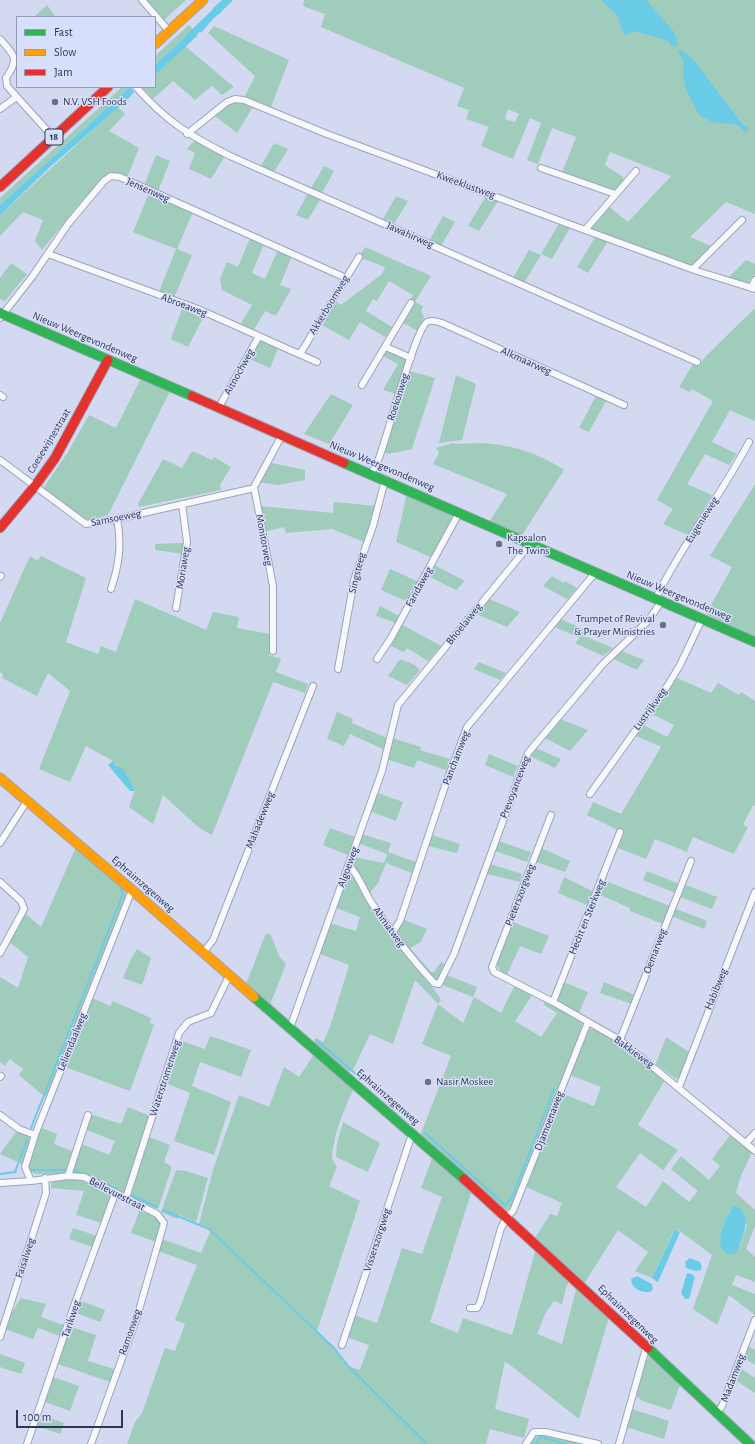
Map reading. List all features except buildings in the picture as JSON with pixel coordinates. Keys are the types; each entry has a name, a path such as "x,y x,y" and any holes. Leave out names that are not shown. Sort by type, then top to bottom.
{"street":[{"path":"142,0 170,31"},
{"path":"156,43 203,0"},
{"path":"0,39 14,54 14,64 6,78 7,86 15,98 53,137"},
{"name":"18","path":"0,186 107,88"},
{"name":"Jawahirweg","path":"137,88 159,112 187,134 230,156 697,362"},
{"path":"0,109 15,98"},
{"name":"Kweeklustweg","path":"187,134 227,102 235,99 244,100 327,134 692,270 753,289"},
{"path":"541,168 615,194"},
{"path":"585,230 636,171"},
{"name":"Jensenweg","path":"1,315 48,254 68,224 104,181 111,176 115,176 346,278"},
{"path":"692,270 742,220"},
{"name":"Abroeaweg","path":"48,254 198,309 317,362"},
{"name":"Akkerboomweg","path":"300,354 359,257"},
{"path":"753,289 755,280"},
{"path":"362,384 411,303"},
{"name":"Nieuw Weergevondenweg","path":"1,315 219,407 281,437 385,480 755,642"},
{"name":"Alkmaarweg","path":"427,322 433,320 442,323 624,405"},
{"name":"Roekonweg","path":"371,474 379,458 422,328 427,322"},
{"name":"Aitnochweg","path":"219,407 258,336"},
{"path":"386,346 411,358"},
{"name":"Coesewijnestraat","path":"0,528 35,486 65,442 108,360"},
{"name":"Monitorweg","path":"273,651 273,586 254,487 281,437"},
{"name":"Eugenieweg","path":"659,600 672,568 715,501 749,442"},
{"name":"Samsoeweg","path":"0,460 84,524 117,519 250,489"},
{"name":"Singsteeg","path":"338,669 354,580 373,526 385,480"},
{"name":"Moriaweg","path":"176,608 187,542 182,504"},
{"name":"Faridaweg","path":"377,659 391,638 459,513"},
{"path":"111,589 118,569 121,548 117,519"},
{"name":"Bhoelaiweg","path":"398,704 530,544"},
{"name":"Panchamweg","path":"393,932 400,921 445,786 470,723 493,698 595,573"},
{"name":"Prevoyanceweg","path":"436,984 441,982 454,954 528,753 603,664 648,621 659,600"},
{"name":"Lustrijkweg","path":"590,794 668,685 680,665 702,619"},
{"name":"Mahadewweg","path":"203,953 213,940 313,686"},
{"name":"Algoeweg","path":"290,1028 324,929 349,865 382,770 398,704"},
{"name":"Ephraimzegenweg","path":"0,778 132,890 507,1218 750,1444"},
{"path":"0,843 27,801"},
{"name":"Pieterszorgweg","path":"498,974 494,972 492,967 551,815"},
{"name":"Hecht en Sterkweg","path":"553,1002 620,832"},
{"name":"Oemarweg","path":"620,1040 691,860"},
{"name":"Ahmatweg","path":"349,865 358,874 370,901 417,964 436,984"},
{"path":"0,882 21,901 24,909 0,953"},
{"name":"Leliendaalweg","path":"31,1181 25,1167 35,1135 132,890"},
{"name":"Habibweg","path":"679,1087 755,892"},
{"name":"Bakkieweg","path":"498,974 553,1002 620,1040 755,1151"},
{"name":"Waterstromenweg","path":"126,1198 179,1033 188,1022 211,1013 229,976"},
{"name":"Djamoenaweg","path":"470,1308 477,1308 480,1303 501,1228 513,1212 588,1022"},
{"path":"0,1115 19,1129 35,1135"},
{"path":"68,1176 88,1116"},
{"path":"746,1143 755,1133"},
{"name":"Visserszorgweg","path":"342,1345 412,1134"},
{"name":"Bellevuestraat","path":"45,1178 68,1176 84,1177 157,1214 163,1219"},
{"path":"0,1183 31,1181 45,1178"},
{"name":"Faisalweg","path":"0,1337 46,1193 45,1178"},
{"name":"Tarikweg","path":"27,1444 74,1306 115,1194"},
{"name":"Ramonweg","path":"91,1444 137,1317 164,1227 163,1219"},
{"name":"Madamweg","path":"717,1413 722,1406 755,1320"},
{"path":"620,1444 646,1348"},
{"path":"526,1444 534,1432 545,1432 598,1444"}],"green space":[{"path":"144,0 186,0 164,20"},
{"path":"304,0 755,0 755,214 726,202 690,237 711,246 691,267 592,229 591,228 607,205 628,222 671,176 610,152 605,165 623,177 624,182 614,192 562,173 576,137 552,128 538,164 527,160 541,123 530,118 513,159 481,146 489,127 466,119 469,110 457,106 464,88 321,27 325,14 303,6","holes":["508,109 519,114 515,122 505,119"]},
{"path":"47,5 55,16 35,16"},
{"path":"189,25 193,29 156,64 156,55"},
{"path":"214,26 289,60 271,107 245,96 255,76 208,33"},
{"path":"185,46 234,87 222,95 212,86 195,100 173,81 153,99 143,88 156,88 156,74"},
{"path":"121,88 129,88 0,205 0,198"},
{"path":"228,101 239,102 253,107 237,133 211,113"},
{"path":"118,107 125,114 109,131 139,148 127,178 107,176 81,202 42,250 35,241 43,220 23,212 0,236 0,215"},
{"path":"195,141 225,156 211,179 189,169 195,153 187,149"},
{"path":"274,143 288,149 274,172 261,166"},
{"path":"156,155 170,161 158,191 144,186"},
{"path":"324,166 334,171 322,193 311,188"},
{"path":"149,193 193,212 177,249 192,255 174,298 159,292 176,249 133,232"},
{"path":"308,193 321,198 308,220 296,215"},
{"path":"396,196 408,201 394,224 383,219"},
{"path":"486,196 498,201 479,231 468,226"},
{"path":"443,216 455,222 441,246 429,241"},
{"path":"560,222 571,226 552,259 541,254"},
{"path":"596,236 608,241 588,273 577,267"},
{"path":"250,238 264,244 252,273 265,279 278,250 292,256 280,285 291,289 276,316 265,311 253,331 240,325 252,305 222,290 220,279 227,262 238,267"},
{"path":"365,247 431,276 415,302 423,306 421,311 424,317 418,331 399,321 413,295 389,281 377,301 373,299 366,311 392,327 385,337 360,322 349,340 318,323 331,299 341,305 382,274 385,267 359,257"},
{"path":"529,250 541,255 524,283 513,278"},
{"path":"746,260 755,264 755,274 749,280 748,284 727,279"},
{"path":"11,263 27,274 5,301 0,299 0,278"},
{"path":"755,308 755,421 730,410 712,442 737,454 729,465 705,454 687,484 712,495 688,535 663,524 673,509 657,500 713,401 692,389 690,392 679,387 693,364 700,366 704,358"},
{"path":"182,309 203,318 188,347 171,339"},
{"path":"261,339 279,346 270,368 247,358 255,343"},
{"path":"387,349 406,360 396,394 383,390 398,364 383,356"},
{"path":"409,371 435,378 412,449 388,454 382,450"},
{"path":"456,375 476,384 462,440 439,443"},
{"path":"141,378 170,391 108,515 87,520 84,519 44,489 45,486 68,452 89,415 116,428"},
{"path":"331,394 353,405 329,444 304,434"},
{"path":"596,396 606,401 589,432 579,428"},
{"path":"453,443 487,443 510,447 543,458 564,470 522,535 490,521 507,494 433,464 439,453 436,448"},
{"path":"192,451 212,460 214,457 231,467 220,485 221,490 139,507 138,504 163,459 182,468"},
{"path":"267,462 305,470 305,480 278,485 257,482"},
{"path":"755,484 755,637 706,614 732,567 710,556"},
{"path":"407,493 451,515 452,520 433,558 396,542"},
{"path":"334,502 376,506 371,525 364,542 332,529 286,533 284,527 264,532 259,506 333,513"},
{"path":"183,543 183,554 155,550 155,544"},
{"path":"30,556 38,561 41,556 86,578 66,642 98,654 101,646 116,652 135,599 206,630 213,612 239,617 237,628 270,634 269,655 281,659 276,672 308,684 305,693 273,682 212,835 198,827 163,795 153,824 129,807 135,790 113,761 86,746 70,782 39,769 70,691 48,673 37,696 2,678 3,674 0,672 0,623"},
{"path":"434,565 465,581 456,590 428,576"},
{"path":"390,569 419,582 408,602 381,590"},
{"path":"552,576 577,588 567,599 543,586"},
{"path":"487,598 520,612 507,627 474,613"},
{"path":"380,606 399,616 396,623 376,616"},
{"path":"558,618 586,630 582,635 613,648 603,656 575,643 580,638 552,626"},
{"path":"401,624 441,646 428,661 407,648 404,652 391,646"},
{"path":"617,649 644,660 637,670 609,657"},
{"path":"400,659 415,665 420,670 407,685 388,676"},
{"path":"479,662 506,673 500,680 474,669"},
{"path":"675,677 711,693 718,683 739,695 741,692 755,701 755,806 753,805 743,825 748,827 734,854 693,837 687,852 655,839 646,859 618,848 624,833 587,815 593,802 621,814 661,747 634,735 642,724 667,737 674,725 650,713"},
{"path":"337,712 353,719 352,723 387,738 383,749 350,734 344,746 327,739"},
{"path":"558,718 588,730 570,751 541,736"},
{"path":"392,738 421,747 420,750 450,759 446,770 417,760 414,768 386,759"},
{"path":"533,747 561,759 555,768 528,755"},
{"path":"489,754 518,766 513,777 485,765"},
{"path":"375,792 403,802 396,821 369,811"},
{"path":"330,828 355,837 348,855 323,845"},
{"path":"361,834 391,843 388,852 416,862 412,873 386,863 378,883 368,895 352,861 354,857 384,863 387,854 358,843"},
{"path":"432,835 460,844 457,853 428,846"},
{"path":"495,840 531,852 527,862 492,850"},
{"path":"76,847 124,889 127,895 47,1097 19,1075 23,1069 10,1059 5,1066 0,1062 0,977 18,988 28,957 8,941 22,911 41,927"},
{"path":"539,847 570,861 565,872 533,861"},
{"path":"487,863 522,874 520,882 483,873"},
{"path":"647,871 679,884 675,893 643,880"},
{"path":"350,872 354,875 398,944 441,1000 438,1004 415,980 393,1044 370,1034 354,1068 348,1073 314,1043 316,1038 323,1042 330,1027 349,965 318,953 329,923 356,931 360,917 334,907"},
{"path":"564,877 594,892 589,906 558,893"},
{"path":"603,880 670,906 663,924 630,911 630,908 598,894"},
{"path":"683,884 717,897 712,909 678,896"},
{"path":"674,908 707,921 704,929 671,916"},
{"path":"402,919 427,929 421,942 410,948 431,972 434,972 441,962 444,964 438,978 435,980 398,939 395,931"},
{"path":"510,921 549,936 541,954 520,946 507,975 501,972 496,963"},
{"path":"266,933 271,935 279,956 286,964 270,1005 246,984"},
{"path":"137,949 151,958 142,985 123,978"},
{"path":"444,974 477,987 473,997 440,984"},
{"path":"563,982 588,992 579,1013 557,1000"},
{"path":"604,982 635,995 632,1004 600,993"},
{"path":"515,985 533,994 515,1021 541,1037 557,1013 544,1005 544,1001 576,1018 582,1024 577,1042 511,1209 505,1210 420,1136 451,1056 422,1044 438,1004 463,1023 474,997 501,1013"},
{"path":"92,998 110,1006 113,1001 151,1018 150,1023 154,1025 130,1091 65,1067"},
{"path":"591,1029 598,1030 607,1035 629,1049 666,1078 638,1125 678,1150 663,1170 640,1153 616,1187 646,1207 663,1181 689,1202 698,1191 671,1169 681,1156 709,1180 720,1166 712,1159 731,1134 752,1152 740,1178 736,1193 755,1210 755,1226 746,1249 755,1257 755,1282 736,1275 732,1285 755,1294 755,1315 729,1295 717,1325 693,1309 712,1255 677,1229 673,1232 652,1278 635,1271 648,1252 618,1230 584,1284 535,1238 550,1214 557,1216 562,1203 526,1187 563,1094 594,1106 601,1087 570,1075 586,1032","holes":["730,1210 747,1225 740,1246 723,1227"]},
{"path":"210,1036 251,1050 241,1077 200,1062 192,1086 231,1102 214,1155 174,1141 190,1093 166,1083 179,1040 205,1049"},
{"path":"666,1037 689,1052 679,1077 676,1079 656,1064"},
{"path":"315,1053 354,1088 334,1140 332,1159 337,1167 329,1186 360,1201 317,1331 335,1349 348,1366 360,1370 369,1345 346,1337 354,1315 377,1323 402,1248 422,1254 442,1197 421,1188 433,1156 472,1190 430,1322 458,1333 463,1318 512,1335 536,1248 570,1280 567,1285 562,1304 554,1301 545,1314 537,1334 562,1344 577,1286 609,1317 579,1419 505,1361 495,1409 529,1419 524,1438 490,1429 486,1444 127,1444 135,1422 142,1413 165,1348 175,1351 185,1324 175,1320 197,1265 158,1251 162,1239 201,1253 211,1230 199,1224 213,1170 239,1095 269,1107 284,1067 299,1077"},
{"path":"128,1107 150,1116 125,1192 119,1193 84,1175 72,1173 79,1143 109,1155 115,1141 84,1129 90,1114 121,1124"},
{"path":"343,1122 380,1143 368,1172 336,1157 337,1143"},
{"path":"42,1128 57,1134 54,1144 72,1151 69,1166 64,1174 35,1174 29,1170 28,1166 32,1148"},
{"path":"18,1130 31,1138 22,1164 0,1154"},
{"path":"149,1137 170,1145 164,1162 171,1166 171,1170 158,1209 135,1200 131,1193"},
{"path":"176,1170 186,1171 208,1178 196,1222 179,1215 177,1219 161,1212"},
{"path":"62,1178 87,1183 110,1195 110,1200 102,1223 76,1215 84,1191 51,1188 52,1181"},
{"path":"140,1209 156,1218 161,1224 156,1242 131,1233"},
{"path":"73,1228 97,1236 92,1247 69,1239"},
{"path":"21,1298 46,1304 41,1317 66,1326 62,1337 38,1328 33,1339 5,1329 10,1316"},
{"path":"79,1300 105,1310 100,1322 76,1313"},
{"path":"71,1327 96,1335 88,1361 114,1369 110,1382 58,1364"},
{"path":"748,1346 755,1350 755,1365 744,1358"},
{"path":"0,1354 25,1363 21,1374 0,1367"},
{"path":"649,1357 682,1385 679,1387 671,1410 642,1401 636,1395 646,1361"},
{"path":"740,1368 755,1378 755,1393 735,1380"},
{"path":"53,1377 79,1386 70,1411 45,1402"},
{"path":"632,1409 669,1421 664,1439 626,1427"},
{"path":"41,1415 64,1423 60,1434 37,1426"},
{"path":"543,1434 586,1444 530,1444 534,1438"}],"water":[{"path":"222,0 233,0 218,15 212,9"},
{"path":"601,0 646,0 674,32 678,43 677,46 673,47 667,40 633,31 624,35 617,15"},
{"path":"209,13 214,18 201,33 196,27"},
{"path":"193,29 198,35 156,74 156,64"},
{"path":"680,50 692,58 744,126 748,127 748,132 744,131 738,125 712,122 698,114 685,86 683,73 684,61 678,53"},
{"path":"129,88 131,88 134,92 127,100 50,167 0,215 0,205"},
{"path":"113,761 116,766 123,769 135,790 134,791 130,791 108,765"},
{"path":"734,1206 740,1209 744,1214 745,1227 741,1242 735,1254 728,1254 722,1249 720,1239 723,1227 731,1209"},
{"path":"675,1229 680,1232 658,1282 652,1278"},
{"path":"690,1258 700,1262 702,1267 701,1270 695,1271 686,1268 685,1262"},
{"path":"687,1273 692,1274 695,1277 689,1299 685,1299 681,1293"},
{"path":"637,1276 652,1284 653,1289 650,1292 640,1291 633,1285 631,1279"}],"waterway":[{"path":"189,37 228,0"},
{"path":"31,1128 123,894 121,889"},
{"path":"316,1040 363,1080"},
{"path":"425,1133 505,1205 512,1198 554,1089"},
{"path":"15,1172 27,1140"},
{"path":"27,1170 66,1170"},
{"path":"74,1170 116,1189"},
{"path":"0,1174 16,1172"},
{"path":"131,1195 157,1207"},
{"path":"163,1210 209,1229 335,1349 348,1366 427,1444"},
{"path":"536,1444 540,1437 566,1444"}],"traffic: fast":[{"path":"0,313 192,396"},
{"path":"344,463 755,642"},
{"path":"254,997 464,1179"},
{"path":"648,1348 750,1444"}],"traffic: slow":[{"path":"156,43 203,0"},
{"path":"0,778 132,890 254,997"}],"traffic: jam":[{"path":"0,187 107,88"},
{"path":"0,528 35,486 55,458 108,360"},
{"path":"192,396 344,463"},
{"path":"464,1179 648,1348"}],"place":[{"name":"N.V. VSH Foods","path":"55,102"},
{"name":"Kapsalon The Twins","path":"499,544"},
{"name":"Trumpet of Revival & Prayer Ministries","path":"663,625"},
{"name":"Nasir Moskee","path":"428,1082"}]}
